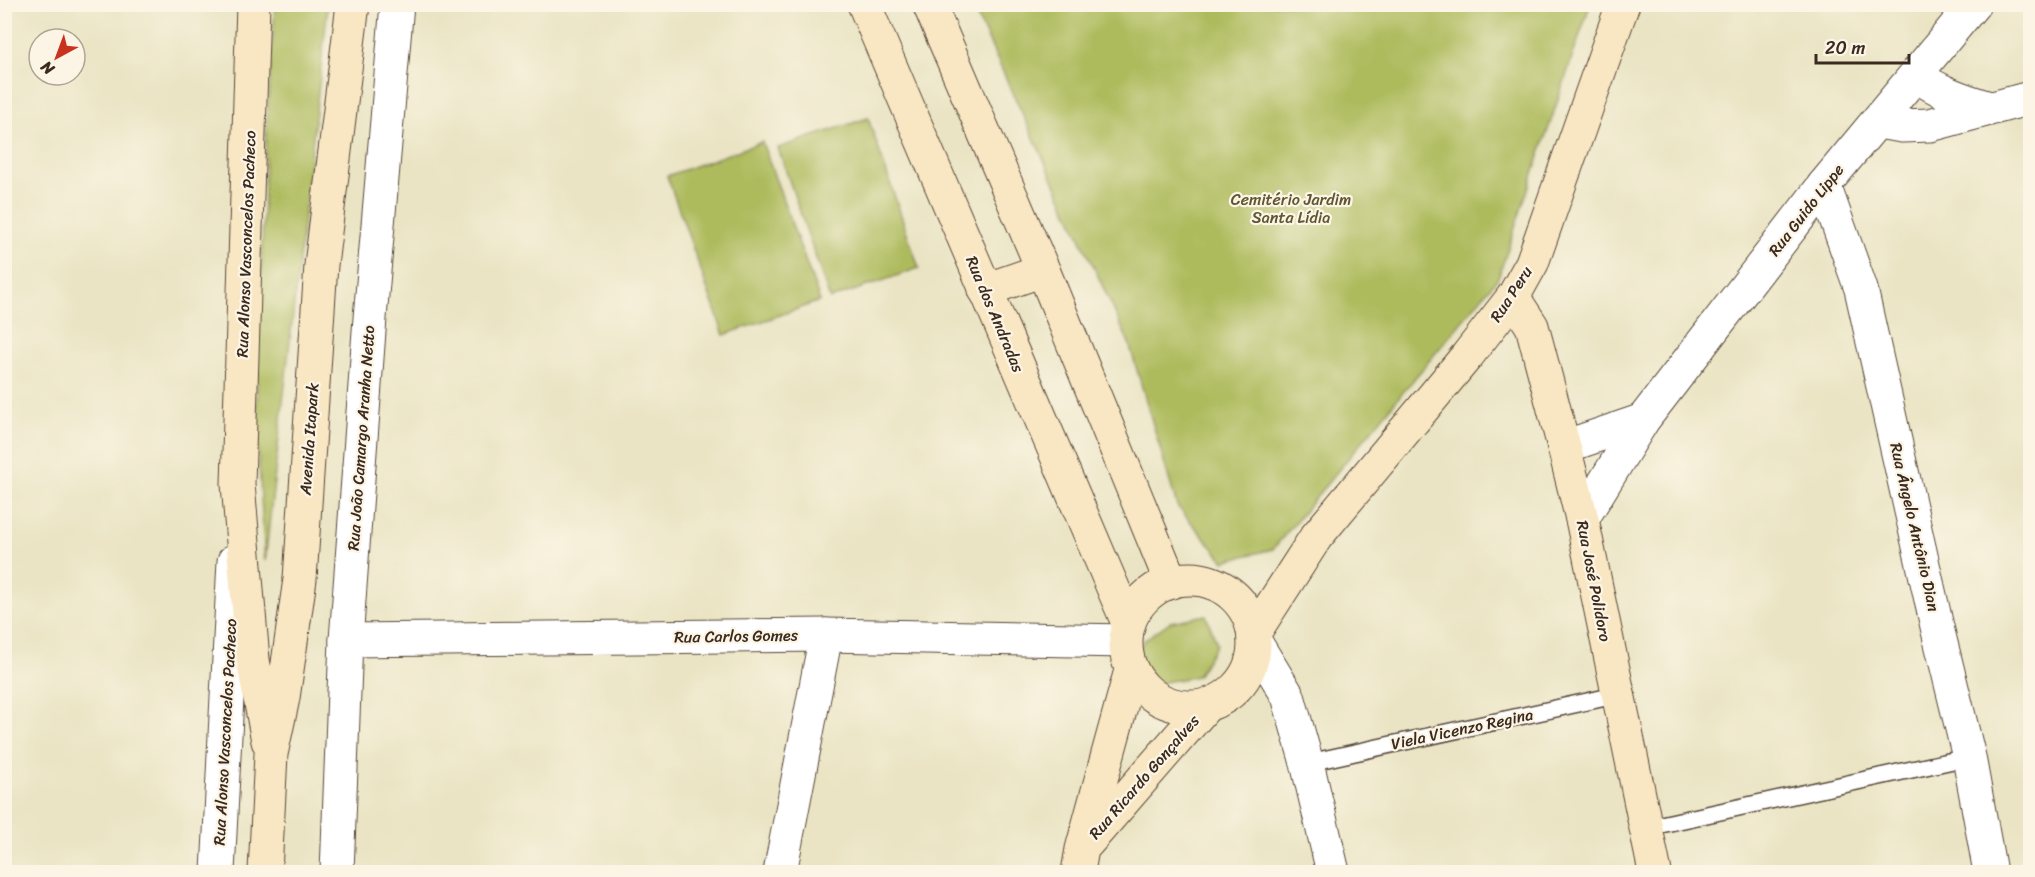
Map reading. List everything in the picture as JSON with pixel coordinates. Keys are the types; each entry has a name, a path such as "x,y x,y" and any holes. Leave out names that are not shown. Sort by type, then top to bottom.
{"street":[{"name":"Rua Alonso Vasconcelos Pacheco","path":"218,873 238,484 253,4"},
{"name":"Avenida Itapark","path":"265,873 271,754 283,698 300,579 321,265 353,4"},
{"name":"Rua João Camargo Aranha Netto","path":"337,873 346,640 370,318 397,4"},
{"name":"Rua dos Andradas","path":"864,4 985,290 1128,644"},
{"path":"929,4 1043,270 1171,582"},
{"name":"Rua Peru","path":"1254,637 1316,537 1467,356 1513,297 1532,263 1623,4"},
{"name":"Rua Guido Lippe","path":"1582,519 1643,420 1824,185 1974,4"},
{"path":"1916,75 1935,89 1990,108"},
{"path":"1876,122 1902,126 1930,125 2031,98"},
{"name":"Rua Ângelo Antônio Dian","path":"1824,185 1861,289 1938,631 1969,757 1990,873"},
{"path":"985,290 1043,270"},
{"name":"Rua José Polidoro","path":"1513,297 1532,326 1582,519 1655,873"},
{"path":"1564,447 1643,420"},
{"name":"Rua Alonso Vasconcelos Pacheco","path":"238,484 253,660 271,754"},
{"name":"Rua Peru","path":"1237,599 1316,537"},
{"path":"1254,637 1254,652 1247,674 1236,688 1222,699 1206,706 1188,708 1170,705 1154,697 1140,685 1128,644 1138,605 1152,591 1171,582 1188,579 1206,581 1223,588 1237,599 1248,615 1254,637 1288,696 1307,763 1333,873"},
{"name":"Rua Carlos Gomes","path":"346,640 826,635 1128,644"},
{"path":"780,873 826,635"},
{"name":"Rua Ricardo Gonçalves","path":"1080,861 1128,644"},
{"path":"1247,674 1288,696"},
{"name":"Rua Ricardo Gonçalves","path":"1080,861 1206,706"}],"lane":[{"name":"Viela Vicenzo Regina","path":"1307,763 1617,695"},
{"path":"1645,828 1969,757"}],"green space":[{"path":"275,5 328,5 265,561 256,419 266,133"},
{"name":"Cemitério Jardim Santa Lídia","path":"972,5 1590,5 1498,278 1273,549 1224,561 1177,506 1129,343"},
{"path":"868,118 919,268 830,299 778,148"},
{"path":"762,142 820,301 724,335 667,176"},
{"path":"1206,615 1217,644 1197,676 1160,683 1138,679 1130,668 1144,640 1170,622"}]}
